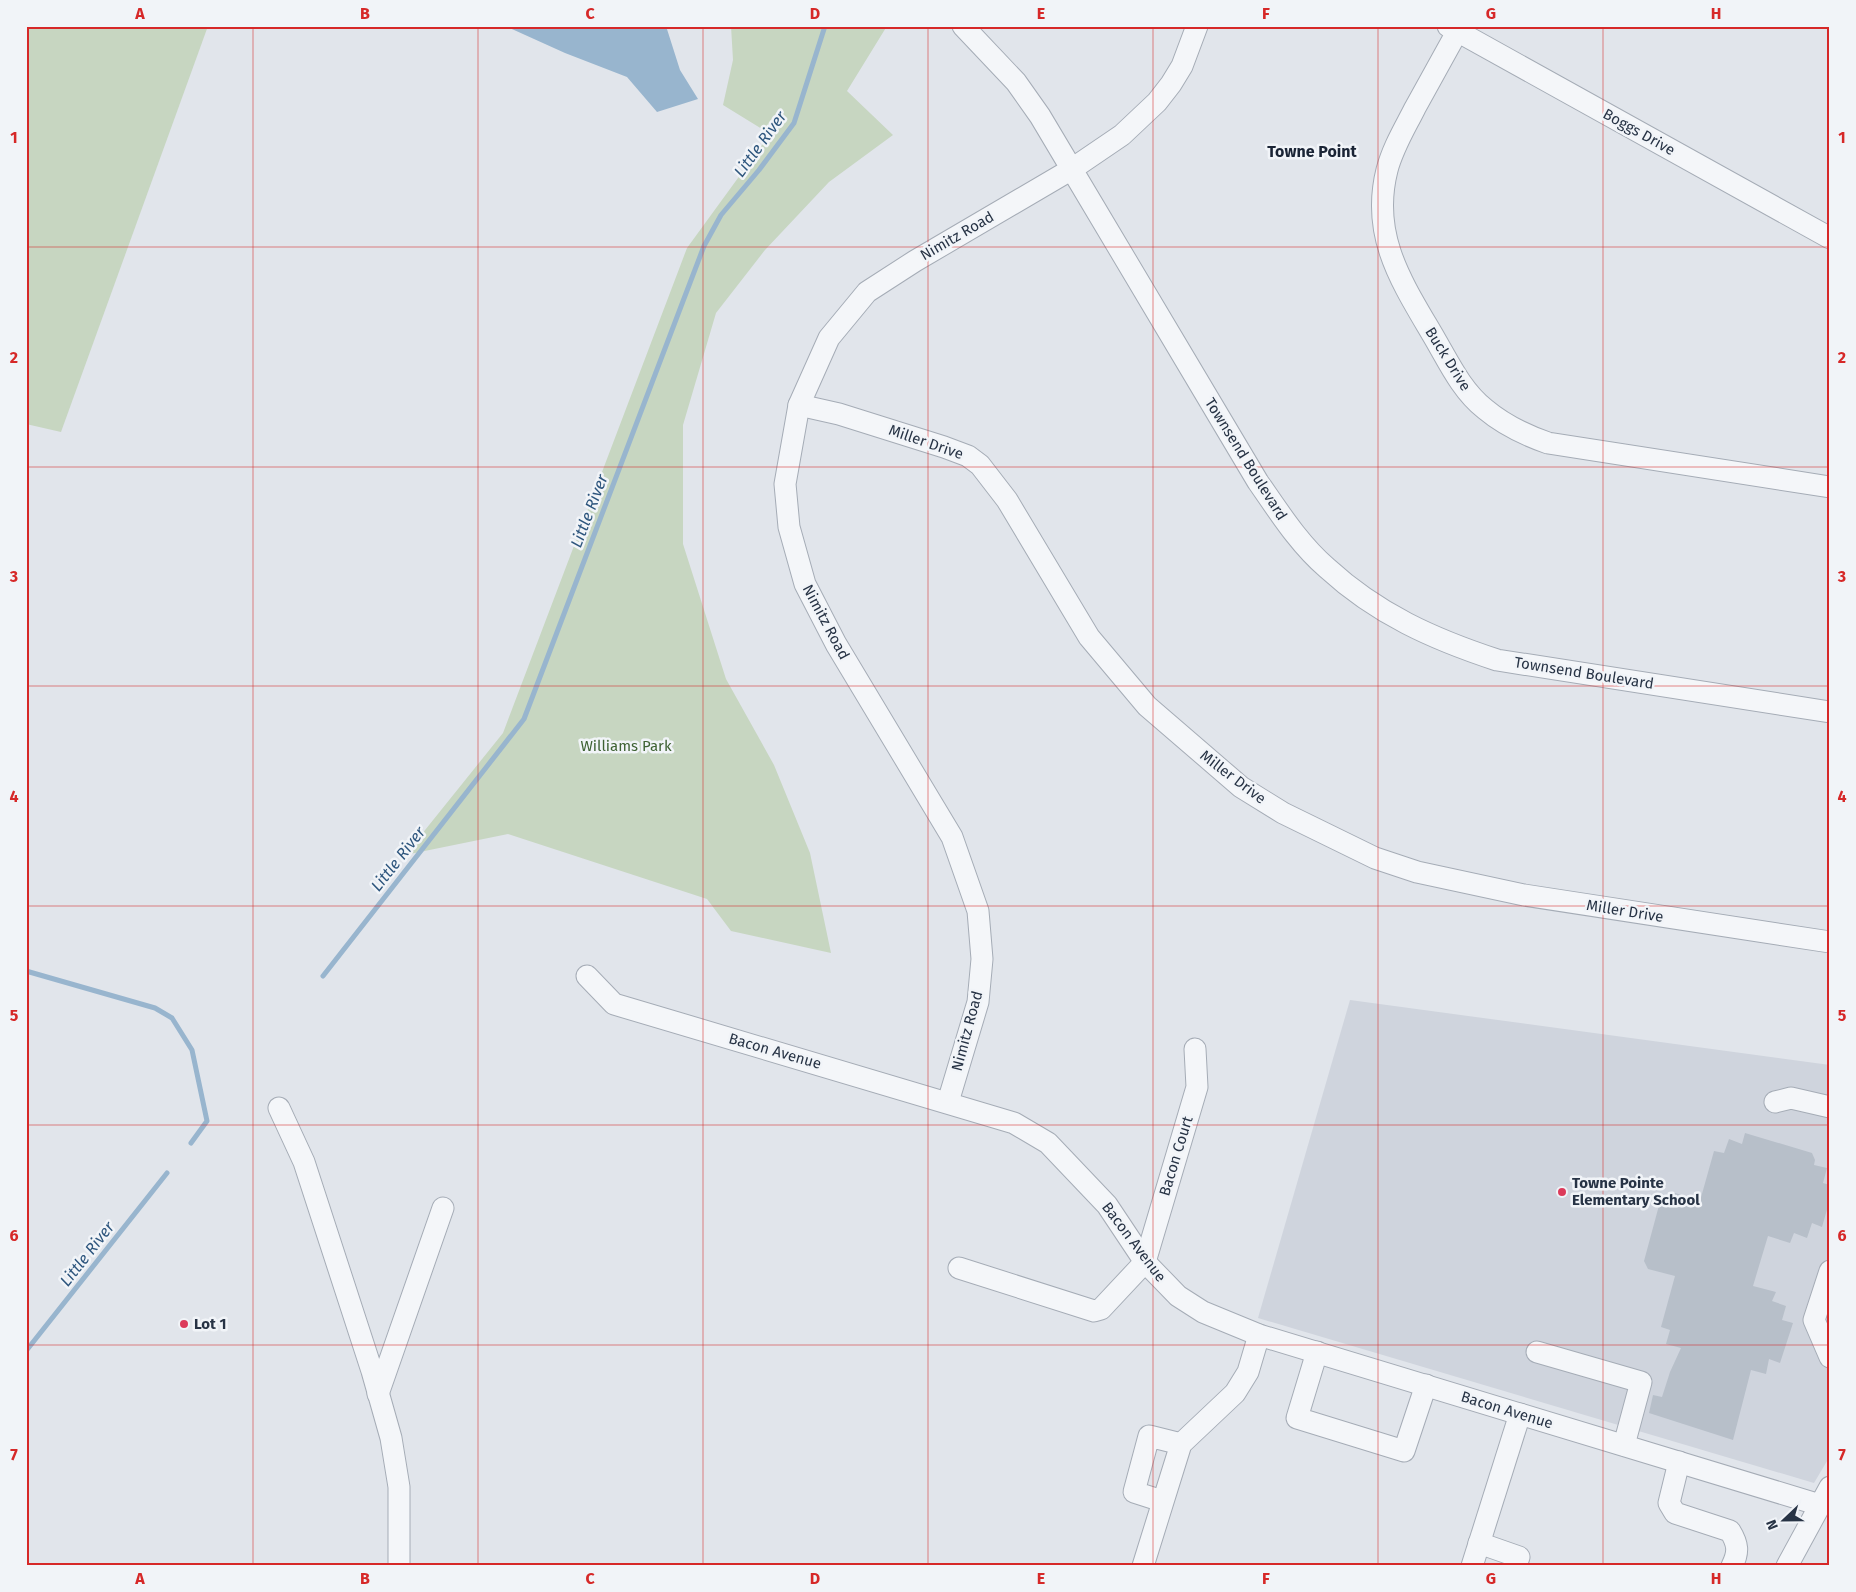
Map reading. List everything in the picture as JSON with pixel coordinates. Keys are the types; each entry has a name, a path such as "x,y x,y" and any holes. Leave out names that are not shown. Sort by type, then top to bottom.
{"street":[{"name":"Townsend Boulevard","path":"963,26 1016,82 1040,116 1258,482 1288,524 1326,568 1358,594 1411,627 1445,643 1497,660 1830,712"},
{"name":"Nimitz Road","path":"948,1102 978,1002 982,959 978,911 952,837 836,644 805,584 789,527 785,484 799,405 829,338 867,292 915,261 1072,169 1122,135 1157,102 1182,66 1197,26"},
{"name":"Boggs Drive","path":"1452,29 1830,238"},
{"name":"Buck Drive","path":"1452,29 1395,146 1387,169 1382,208 1384,232 1390,257 1402,282 1468,392 1503,423 1526,435 1548,443 1830,487"},
{"name":"Miller Drive","path":"799,405 839,414 944,447 968,456 980,465 1007,500 1090,637 1147,706 1241,787 1283,813 1375,858 1417,872 1524,895 1830,942"},
{"name":"Bacon Avenue","path":"587,976 614,1004 1014,1123 1048,1143 1107,1205 1144,1262 1178,1296 1203,1312 1260,1335 1679,1462 1825,1496"},
{"name":"Bacon Court","path":"1144,1262 1197,1087 1196,1049"},
{"path":"1775,1102 1791,1098 1830,1107"},
{"path":"279,1108 304,1162 378,1394 390,1438 399,1487 399,1566"},
{"path":"378,1394 443,1208"},
{"path":"959,1268 1094,1311 1101,1309 1144,1262"},
{"path":"1830,1271 1814,1320 1830,1357"},
{"path":"1143,1566 1181,1444 1235,1393 1248,1372 1260,1335"},
{"path":"1317,1352 1297,1418 1404,1451 1426,1385"},
{"path":"1537,1352 1641,1382 1624,1445"},
{"path":"1472,1566 1520,1414"},
{"path":"1162,1501 1134,1492 1149,1436 1181,1444"},
{"path":"1679,1462 1669,1503 1676,1513 1730,1531 1737,1544 1737,1556 1732,1566"},
{"path":"1787,1566 1825,1496"},
{"path":"1480,1544 1519,1557 1516,1566"}],"shaded area":[{"name":"Towne Pointe Elementary School","path":"1350,1000 1830,1065 1830,1456 1814,1483 1258,1318"}],"green space":[{"path":"26,26 208,26 61,432 26,424"},
{"name":"Williams Park","path":"731,26 887,26 847,91 893,135 829,182 765,250 716,313 683,425 683,544 726,679 774,765 810,853 831,953 731,931 707,899 508,834 405,855 503,733 687,248 770,134 723,105 733,60"}],"water":[{"path":"505,26 666,26 680,70 698,99 657,112 627,77 565,53"}],"building":[{"name":"Towne Pointe Elementary School","path":"1745,1133 1812,1153 1815,1160 1814,1165 1827,1168 1823,1183 1830,1185 1830,1199 1822,1227 1812,1223 1807,1238 1794,1233 1790,1243 1768,1236 1753,1286 1776,1292 1772,1301 1786,1306 1782,1320 1793,1323 1780,1363 1769,1359 1766,1374 1751,1370 1733,1440 1649,1413 1653,1395 1662,1397 1670,1372 1681,1348 1666,1344 1670,1330 1661,1327 1675,1276 1648,1269 1644,1261 1661,1198 1675,1193 1700,1201 1714,1151 1724,1153 1729,1139 1742,1144"}],"waterway":[{"name":"Little River","path":"323,976 524,719 704,246 721,215 759,170 794,123 825,26"},
{"path":"26,971 155,1008 172,1018 192,1050 207,1121 191,1143"},
{"name":"Little River","path":"26,1351 167,1173"}],"place":[{"name":"Towne Pointe Elementary School","path":"1562,1192"},
{"name":"Lot 1","path":"184,1324"}],"district":[{"name":"Towne Point","path":"1312,151"}]}
